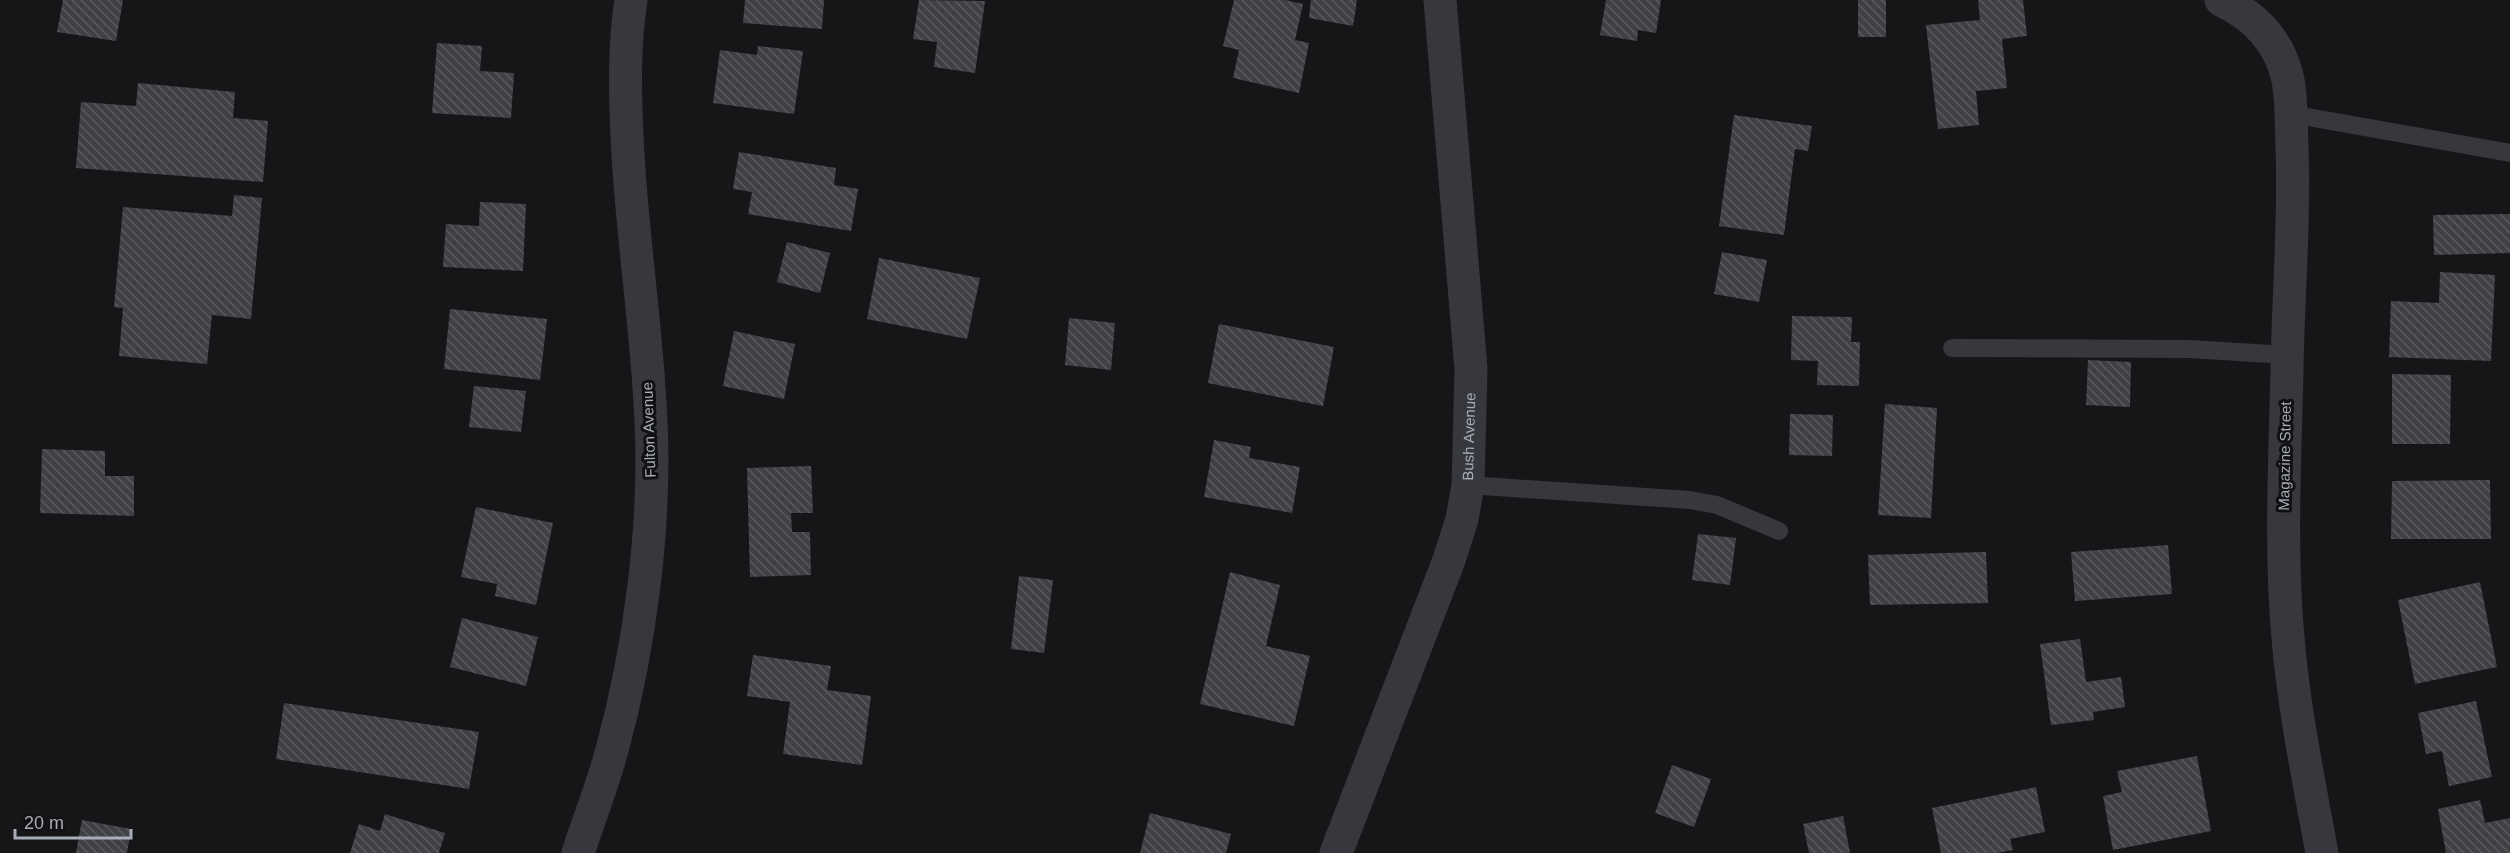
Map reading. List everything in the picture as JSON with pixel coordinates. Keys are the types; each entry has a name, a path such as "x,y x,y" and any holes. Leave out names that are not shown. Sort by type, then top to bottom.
{"street":[{"name":"Fulton Avenue","path":"578,853 612,750 629,678 642,597 652,483 651,421 627,146 626,63 631,0"},
{"name":"Bush Avenue","path":"1336,853 1449,560 1462,519 1468,485 1471,369 1440,0"},
{"name":"Magazine Street","path":"2221,0 2252,17 2269,37 2281,58 2288,80 2293,202 2287,356 2284,570 2288,639 2297,714 2322,853"}],"lane":[{"path":"2291,114 2510,153"},
{"path":"1952,348 2190,349 2287,356"},
{"path":"1468,485 1690,500 1717,505 1779,531"}],"building":[{"path":"63,0 123,0 116,41 57,32"},
{"path":"745,0 824,0 822,29 743,23"},
{"path":"919,0 985,1 975,73 934,67 937,42 913,39"},
{"path":"1234,0 1285,0 1303,4 1295,40 1309,43 1299,93 1233,78 1239,50 1223,46"},
{"path":"1311,0 1357,0 1353,26 1309,18"},
{"path":"1606,0 1661,0 1656,33 1638,30 1637,41 1600,35"},
{"path":"1858,0 1886,0 1886,37 1858,37"},
{"path":"1978,0 2023,0 2027,36 2002,39 2007,88 1976,91 1979,125 1938,129 1926,25 1980,20"},
{"path":"437,43 482,46 480,71 514,73 511,118 432,113"},
{"path":"758,46 803,51 794,114 713,103 720,50 757,55"},
{"path":"138,83 235,92 233,118 268,121 263,182 76,168 81,102 136,106"},
{"path":"1734,115 1812,126 1808,151 1795,149 1784,235 1719,226"},
{"path":"739,152 836,168 834,185 858,189 851,231 748,214 752,192 733,189"},
{"path":"234,195 262,198 251,319 212,315 207,364 119,356 123,308 114,307 123,207 232,216"},
{"path":"480,202 526,204 523,271 443,267 446,224 479,226"},
{"path":"2510,214 2510,253 2434,255 2433,215"},
{"path":"787,242 830,253 820,293 777,282"},
{"path":"1722,252 1767,260 1759,302 1714,294"},
{"path":"879,258 980,278 967,339 867,319"},
{"path":"2440,272 2495,275 2491,361 2389,357 2391,301 2439,303"},
{"path":"450,309 547,319 540,380 444,369"},
{"path":"1792,316 1852,317 1851,342 1860,342 1859,386 1817,385 1818,361 1791,360"},
{"path":"1069,318 1115,323 1111,370 1065,365"},
{"path":"1219,324 1334,347 1323,406 1208,383"},
{"path":"734,331 795,344 784,399 723,386"},
{"path":"2088,360 2131,362 2130,407 2086,405"},
{"path":"2392,374 2451,375 2450,444 2392,444"},
{"path":"474,386 526,391 521,432 469,427"},
{"path":"1885,404 1937,408 1931,518 1878,515"},
{"path":"1790,414 1833,415 1832,456 1789,455"},
{"path":"1214,440 1251,447 1249,458 1300,467 1292,513 1204,497"},
{"path":"42,449 105,451 105,476 134,476 134,516 40,513"},
{"path":"811,466 813,513 791,513 792,532 810,532 811,575 750,577 747,468"},
{"path":"2490,480 2491,539 2391,539 2392,481"},
{"path":"476,507 553,523 536,605 495,596 497,584 461,577"},
{"path":"1698,534 1736,538 1730,585 1692,580"},
{"path":"2168,545 2172,594 2075,601 2071,552"},
{"path":"1986,552 1988,603 1870,605 1868,555"},
{"path":"1230,572 1280,585 1266,646 1310,656 1294,726 1200,704"},
{"path":"1019,576 1053,580 1044,653 1011,649"},
{"path":"2480,582 2497,667 2415,684 2398,600"},
{"path":"462,618 538,637 526,686 450,667"},
{"path":"2080,639 2086,682 2121,677 2125,707 2093,712 2094,720 2051,725 2040,644"},
{"path":"753,655 831,666 827,690 871,696 862,765 783,754 790,702 747,696"},
{"path":"2476,701 2492,777 2449,786 2442,751 2426,754 2418,713"},
{"path":"284,703 479,732 469,789 276,759"},
{"path":"2197,756 2211,831 2113,850 2103,796 2122,792 2117,771"},
{"path":"1672,765 1711,779 1694,827 1655,813"},
{"path":"2036,787 2045,832 2010,839 2013,850 1997,853 1941,853 1932,808"},
{"path":"2480,800 2485,823 2510,818 2510,853 2446,853 2438,809"},
{"path":"1150,813 1231,834 1226,853 1140,853"},
{"path":"385,814 445,833 439,853 350,853 359,824 380,831"},
{"path":"1843,816 1850,853 1809,853 1803,824"},
{"path":"82,820 131,829 127,853 76,853"}]}
